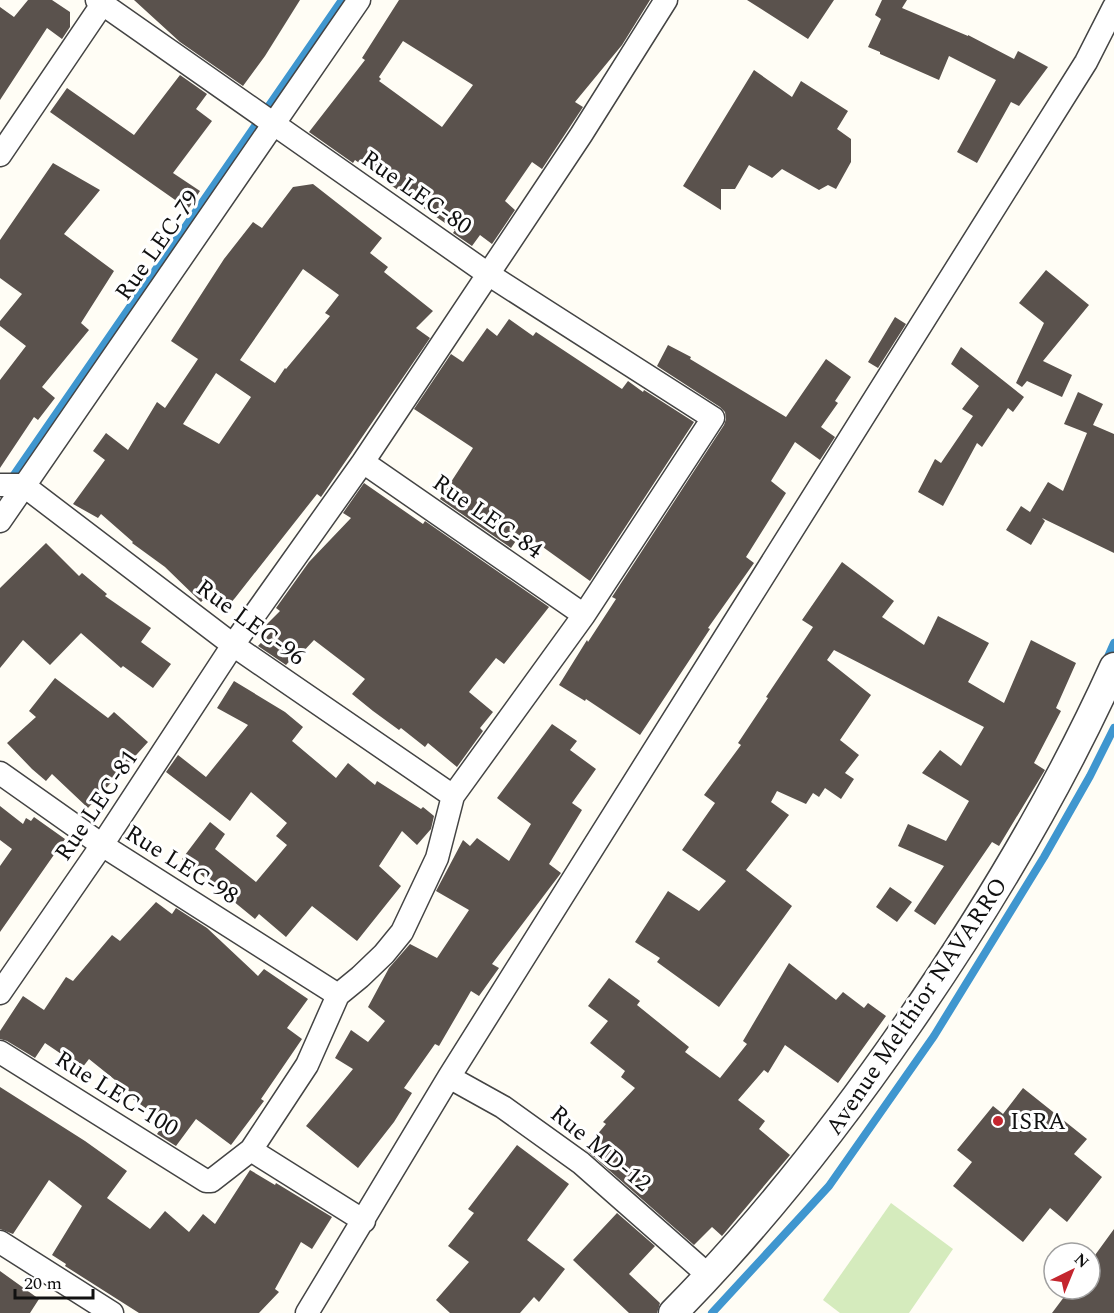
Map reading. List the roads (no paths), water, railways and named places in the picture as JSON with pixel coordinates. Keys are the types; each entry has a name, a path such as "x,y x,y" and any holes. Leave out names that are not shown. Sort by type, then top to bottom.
{"street":[{"name":"Rue LEC-79","path":"0,521 359,0"},
{"name":"Rue LEC-81","path":"0,993 102,845 233,645 363,462 581,135 666,0"},
{"name":"Rue LEC-80","path":"102,1 274,125 488,274 713,418 584,615"},
{"path":"0,155 102,1"},
{"path":"307,1313 449,1077 1086,62 1114,7"},
{"name":"Rue LEC-84","path":"363,462 584,615"},
{"path":"0,485 23,485"},
{"name":"Rue LEC-96","path":"23,485 233,645 453,796"},
{"path":"364,1221 251,1150 307,1065 338,995 376,962 402,932 437,858 453,796 584,615"},
{"name":"Avenue Melthior NAVARRO","path":"673,1313 811,1158 946,969 1011,867 1055,788 1114,667"},
{"name":"Rue LEC-98","path":"0,773 102,845 338,995"},
{"name":"Rue LEC-100","path":"0,1052 206,1181 212,1180 251,1150"},
{"name":"Rue MD-12","path":"449,1077 503,1107 581,1163 708,1275"},
{"path":"0,1242 112,1313"}],"waterway":[{"path":"9,482 342,0"},
{"path":"1106,661 1114,643"},
{"path":"712,1313 829,1186 934,1036 1044,857 1114,728"}],"place":[{"name":"ISRA","path":"998,1121"}]}
